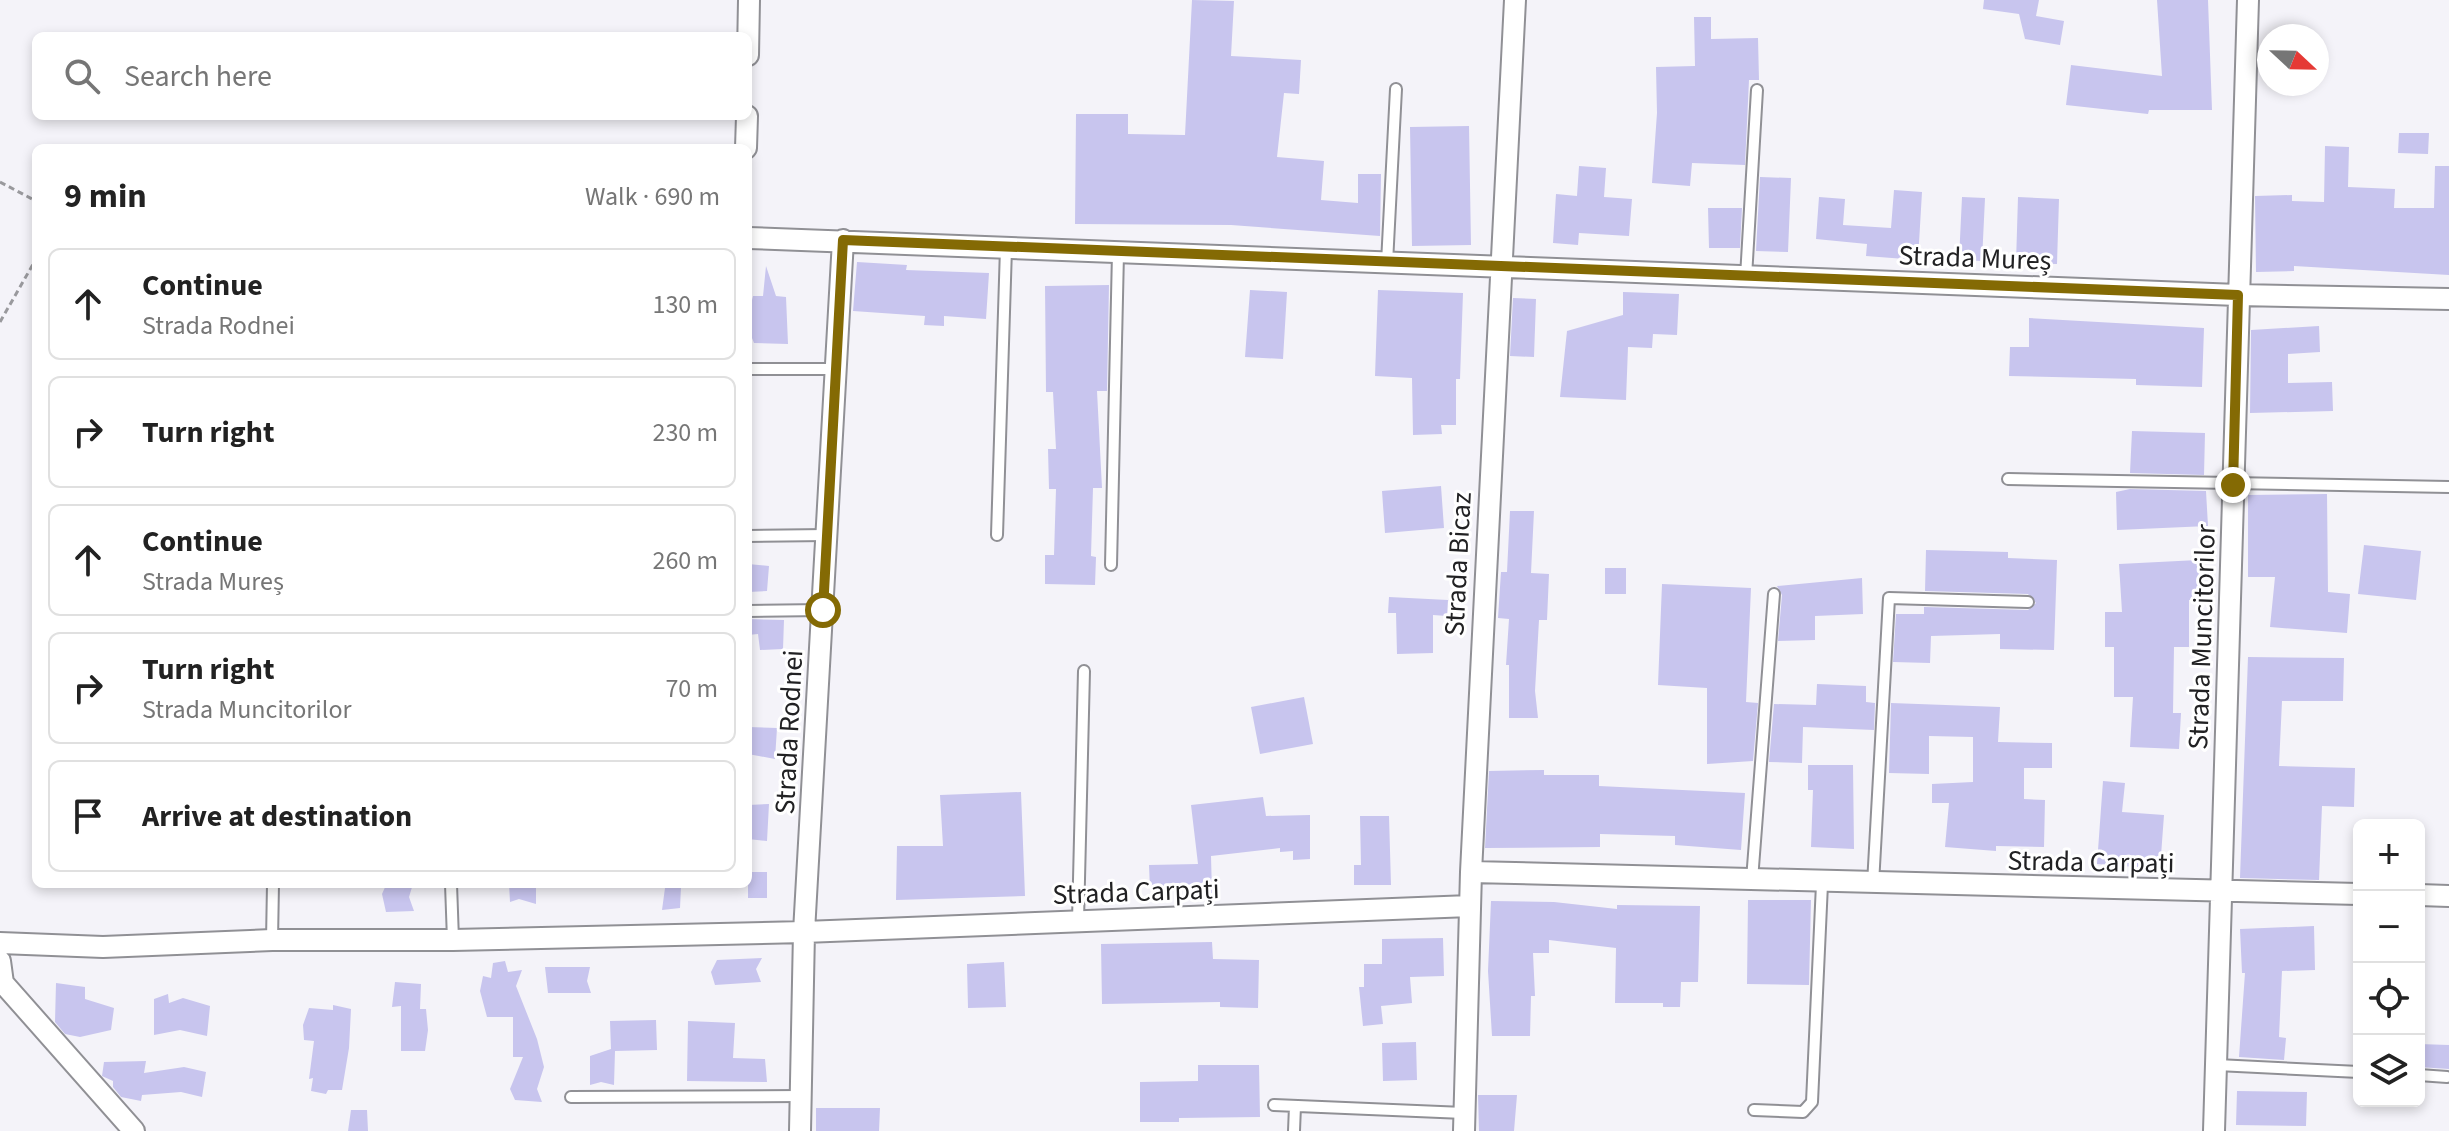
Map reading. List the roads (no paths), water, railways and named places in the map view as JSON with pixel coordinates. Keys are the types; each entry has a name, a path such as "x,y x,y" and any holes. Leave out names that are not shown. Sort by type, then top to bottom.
{"street":[{"path":"748,32 749,0"},
{"name":"Strada Bicaz","path":"1464,1122 1471,872 1515,0"},
{"name":"Strada Muncitorilor","path":"2214,1131 2248,0"},
{"path":"746,144 747,120"},
{"name":"Strada Mureș","path":"752,238 2238,295 2449,299"},
{"name":"Strada Rodnei","path":"800,1131 804,932 843,240"},
{"name":"Strada Carpați","path":"1471,872 1822,884 2353,894"},
{"path":"2425,895 2449,896"},
{"name":"Strada Carpați","path":"0,943 103,947 272,940 453,940 804,932 1470,906"},
{"path":"0,961 3,983 134,1131"}],"lane":[{"path":"1387,263 1396,89"},
{"path":"1746,277 1757,90"},
{"path":"997,535 1006,248"},
{"path":"1111,565 1118,253"},
{"path":"752,369 835,369"},
{"path":"2008,479 2449,487"},
{"path":"752,536 827,535"},
{"path":"1752,881 1774,594"},
{"path":"1873,885 1889,598 2028,602"},
{"path":"752,611 823,610"},
{"path":"1078,921 1084,671"},
{"path":"1754,1110 1803,1112 1812,1102 1822,884"},
{"path":"272,940 273,888"},
{"path":"451,888 453,940"},
{"path":"2217,1065 2353,1072"},
{"path":"2425,1075 2447,1077"},
{"path":"571,1097 801,1096"},
{"path":"1274,1105 1464,1122"},
{"path":"1294,1131 1295,1106"}]}
